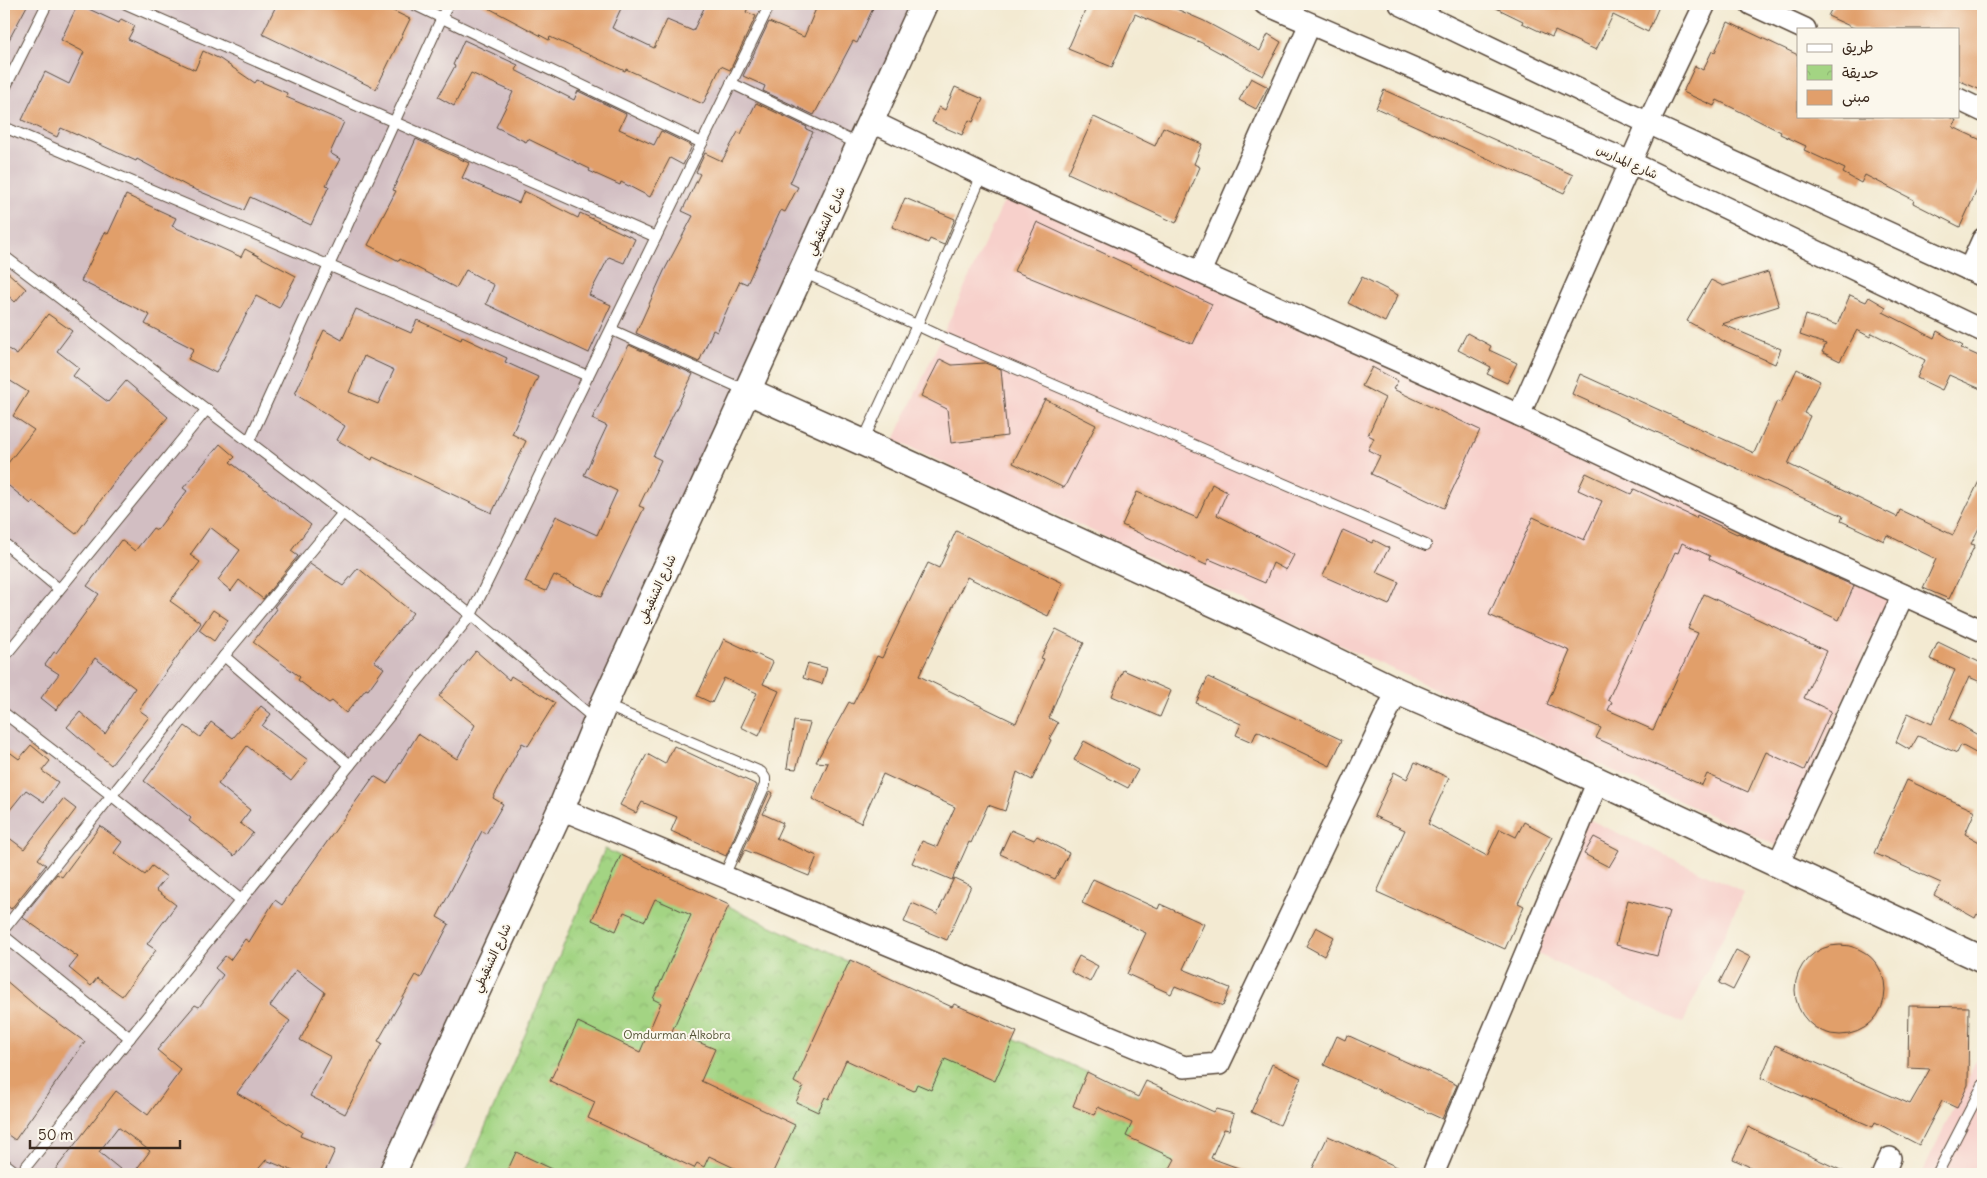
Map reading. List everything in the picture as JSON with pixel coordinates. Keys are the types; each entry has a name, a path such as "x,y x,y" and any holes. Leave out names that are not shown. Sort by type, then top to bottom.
{"street":[{"name":"شارع الشنقيطي","path":"392,1174 561,809 601,713 924,4"},
{"name":"شارع المدارس","path":"1265,4 1630,162 1983,330"},
{"path":"1400,4 1648,123 1976,273 1983,239"},
{"path":"1519,415 1630,162 1705,4"},
{"path":"1751,4 1803,28"},
{"path":"1200,272 1310,24"},
{"path":"1960,100 1983,111"},
{"path":"871,121 982,175 1519,415 1787,542 1983,631"},
{"path":"748,391 1259,624 1397,691 1598,781 1983,960"},
{"path":"1778,864 1903,594"},
{"path":"561,809 1184,1067 1219,1064 1397,691"},
{"path":"1433,1174 1598,781"}],"lane":[{"path":"4,90 47,4"},
{"path":"126,4 656,237"},
{"path":"413,4 702,142"},
{"path":"249,441 448,4"},
{"path":"4,1163 19,1174 471,615 770,4"},
{"path":"731,83 860,146"},
{"path":"4,127 588,376"},
{"path":"862,442 917,325 982,175"},
{"path":"4,256 249,441 471,615 601,713 761,772 765,778 765,785 724,876"},
{"path":"803,272 917,325 1426,545"},
{"path":"612,330 748,391"},
{"path":"4,657 206,410"},
{"path":"4,929 224,656 343,514"},
{"path":"4,543 59,589"},
{"path":"224,656 350,765"},
{"path":"4,712 241,900"},
{"path":"4,936 130,1038"},
{"path":"1937,1174 1983,1085"}],"shaded area":[{"path":"4,4 923,4 409,1174 4,1174"},
{"path":"1012,184 1894,590 1777,846 894,440"},
{"path":"1588,819 1744,892 1683,1023 1527,949"},
{"path":"1983,1045 1983,1174 1922,1174"}],"green space":[{"name":"Omdurman Alkobra","path":"605,849 1216,1132 1197,1174 465,1174"}],"building":[{"path":"4,4 28,4 4,49"},
{"path":"78,4 119,23 121,19 135,26 128,39 195,70 203,51 220,59 255,83 257,80 287,93 286,97 344,122 330,153 340,159 326,185 329,186 311,225 250,197 244,210 189,187 137,159 136,161 77,134 61,128 57,137 22,120 45,72 69,84 84,52 61,40"},
{"path":"277,4 379,4 410,19 376,89 262,34"},
{"path":"481,4 623,4 612,28 654,48 667,20 693,31 706,4 750,4 746,12 756,16 730,70 721,66 703,104 550,37 549,40"},
{"path":"818,4 875,4 857,43 853,41 814,115 763,91 765,86 743,76 769,22 804,37"},
{"path":"1088,4 1165,4 1204,21 1260,51 1268,34 1281,42 1263,76 1202,43 1135,14 1112,67 1068,49"},
{"path":"1488,4 1660,4 1648,32 1613,15 1596,50 1555,31 1552,37"},
{"path":"1834,4 1983,4 1983,91 1960,81 1960,28 1854,28 1828,16"},
{"path":"1728,22 1797,55 1797,118 1952,118 1956,120 1953,127 1983,141 1983,177 1960,227 1913,203 1914,200 1865,175 1861,183 1843,173 1845,169 1804,150 1806,146 1717,100 1714,106 1683,92 1695,66 1703,70 1712,51 1715,52"},
{"path":"464,40 518,65 515,70 574,100 578,91 626,114 619,129 654,145 661,131 692,146 683,165 670,158 650,197 621,182 620,185 589,171 590,169 528,139 526,142 496,127 513,92 471,73 454,106 438,97 455,66 453,65"},
{"path":"1251,78 1268,87 1256,109 1239,100"},
{"path":"955,87 983,99 973,122 969,120 962,135 932,122 939,107 945,110"},
{"path":"1384,90 1573,175 1564,193 1376,108"},
{"path":"756,103 807,127 806,129 813,132 790,183 798,187 785,212 781,210 747,284 740,281 717,332 713,330 699,362 636,333 664,271 693,216 682,211 700,174 696,172 705,153 722,161 738,132 741,134"},
{"path":"1094,117 1155,146 1163,127 1202,144 1194,164 1200,167 1176,223 1068,173"},
{"path":"416,139 469,163 462,178 519,203 524,191 578,218 580,213 635,239 624,263 609,257 589,295 611,305 589,353 486,304 494,285 466,270 456,288 368,245 396,191 393,190"},
{"path":"126,195 176,218 172,226 241,257 245,249 296,276 279,308 256,296 216,373 188,359 194,349 145,324 150,315 81,281 105,232 108,234"},
{"path":"905,198 955,219 944,245 930,239 928,243 892,227"},
{"path":"1037,222 1212,304 1193,344 1014,271"},
{"path":"4,269 26,289 15,302 4,292"},
{"path":"1768,272 1779,306 1722,324 1781,349 1775,364 1727,343 1687,321 1711,280 1723,286"},
{"path":"1362,277 1398,295 1385,322 1348,303"},
{"path":"1850,295 1866,302 1869,297 1886,307 1883,312 1934,338 1937,331 1963,346 1961,348 1983,358 1983,390 1949,375 1942,390 1917,378 1925,360 1872,333 1870,337 1857,330 1840,361 1822,352 1826,344 1800,335 1806,315 1837,325"},
{"path":"356,309 411,333 417,320 461,340 462,337 507,358 505,362 538,377 512,434 526,441 492,513 373,457 372,460 337,440 345,426 295,394 324,330 342,340","holes":["364,356 394,370 378,404 349,392"]},
{"path":"48,314 72,331 57,351 79,368 73,376 108,402 126,381 168,417 120,474 76,534 33,501 31,504 4,482 4,468 34,430 13,416 28,392 4,377 4,346 17,355"},
{"path":"1467,333 1491,346 1489,350 1517,363 1507,383 1487,374 1491,367 1458,350"},
{"path":"629,345 693,374 653,456 661,460 639,506 644,508 601,597 554,575 546,591 525,582 556,516 597,535 617,491 584,475 607,426 592,419"},
{"path":"940,359 952,365 985,363 1001,369 1007,436 951,443 947,409 921,396"},
{"path":"1372,367 1398,381 1393,389 1480,430 1444,508 1371,474 1380,456 1368,450 1374,438 1368,435 1385,398 1362,386"},
{"path":"1797,369 1820,381 1804,413 1810,416 1788,464 1897,517 1900,510 1953,535 1983,473 1983,520 1971,544 1975,545 1949,599 1923,588 1936,559 1887,535 1884,541 1841,521 1843,516 1572,394 1580,374 1754,453 1777,401 1781,403"},
{"path":"1045,399 1096,425 1064,488 1013,463"},
{"path":"220,444 235,457 230,462 311,525 291,551 298,556 263,599 239,580 231,591 218,580 240,550 210,527 190,555 200,562 170,601 201,623 139,710 149,717 111,765 67,727 80,712 105,734 135,688 95,658 56,710 41,698 59,674 45,665 99,594 87,586 121,540 135,551 153,528 157,530 187,491 183,488"},
{"path":"1586,473 1631,494 1634,489 1696,518 1697,515 1854,586 1839,620 1709,559 1710,556 1682,543 1678,553 1675,552 1608,700 1612,702 1608,710 1653,730 1698,633 1688,629 1704,594 1826,651 1804,698 1831,711 1804,770 1766,752 1748,792 1707,774 1702,785 1596,738 1601,728 1547,704 1570,651 1489,615 1533,517 1584,540 1602,501 1578,490"},
{"path":"1212,484 1227,492 1217,515 1294,555 1286,570 1273,563 1265,583 1209,559 1206,565 1122,525 1137,492 1197,518"},
{"path":"1343,530 1372,543 1374,540 1389,548 1376,572 1399,582 1389,605 1323,576"},
{"path":"956,531 1063,583 1048,616 967,577 919,676 1016,723 1044,659 1041,658 1056,629 1084,643 1062,686 1049,718 1058,723 1049,739 1051,740 1032,780 1017,772 1005,811 988,805 952,880 912,863 922,841 937,847 955,807 883,774 861,823 812,799 828,763 816,762 849,702 853,704 877,656 882,658 928,563 939,568"},
{"path":"310,564 343,586 358,568 413,613 374,661 384,668 368,690 366,689 346,713 332,701 329,703 298,680 300,677 253,642 277,609 274,607"},
{"path":"213,610 228,620 214,641 199,630"},
{"path":"724,639 773,662 763,684 779,691 759,736 741,727 757,693 724,678 712,703 697,696"},
{"path":"1938,642 1983,664 1983,683 1969,677 1950,719 1983,738 1983,757 1961,745 1957,753 1918,736 1910,750 1896,742 1908,713 1932,724 1955,670 1930,659"},
{"path":"476,651 509,680 511,676 555,703 528,746 522,743 493,798 503,804 486,834 482,831 437,917 449,924 421,978 416,975 378,1041 382,1043 345,1114 310,1096 331,1057 300,1040 325,992 296,970 270,1006 290,1021 237,1093 302,1132 300,1136 335,1150 324,1174 300,1174 266,1160 254,1174 133,1174 150,1151 118,1127 99,1152 126,1174 52,1174 116,1091 148,1115 181,1070 157,1050 195,1005 199,1007 223,975 215,968 225,956 230,960 245,939 249,942 275,900 282,905 374,776 387,784 418,734 457,759 475,725 439,696"},
{"path":"808,663 827,668 822,684 803,678"},
{"path":"1123,670 1171,691 1160,717 1112,696"},
{"path":"1208,677 1342,740 1330,766 1257,731 1252,742 1236,735 1241,724 1196,703"},
{"path":"261,706 271,714 262,726 308,760 291,781 247,746 218,784 250,810 240,823 253,833 234,856 189,821 191,818 144,781 185,726 200,737 211,722 233,738"},
{"path":"794,721 810,723 796,769 787,768"},
{"path":"1084,741 1138,770 1128,788 1074,760"},
{"path":"31,745 50,761 42,771 58,782 44,802 26,790 4,817 4,748 19,759"},
{"path":"674,746 757,785 726,856 671,831 677,817 642,802 636,813 620,805 647,754 665,764"},
{"path":"1415,762 1449,778 1428,824 1487,856 1500,829 1516,837 1524,822 1552,837 1518,903 1524,906 1505,949 1377,892 1405,830 1374,816 1394,772 1407,779"},
{"path":"1907,780 1975,811 1965,834 1983,844 1983,918 1977,914 1975,918 1934,895 1941,883 1874,853"},
{"path":"770,791 773,793 763,814 783,823 776,838 817,856 809,876 745,850 738,862"},
{"path":"63,799 76,809 38,859 46,865 11,909 4,903 4,834 24,849"},
{"path":"100,826 122,842 114,853 145,875 152,866 167,877 156,890 176,905 147,944 156,950 122,996 97,978 91,986 69,968 78,957 22,917 57,874 62,877"},
{"path":"1011,830 1034,840 1037,836 1069,853 1055,879 1000,854"},
{"path":"1594,837 1619,850 1609,867 1584,854"},
{"path":"621,855 729,905 672,1031 715,1049 701,1081 795,1125 772,1174 747,1174 709,1156 704,1167 697,1163 694,1168 588,1118 595,1102 550,1081 578,1022 640,1052 661,1003 653,999 691,915 655,899 645,921 624,912 616,931 592,920"},
{"path":"954,878 971,886 947,940 904,922 912,903 937,914"},
{"path":"1093,879 1158,909 1160,904 1204,924 1183,969 1230,988 1223,1006 1175,986 1171,994 1127,974 1146,933 1082,903"},
{"path":"1628,900 1669,911 1657,956 1616,945"},
{"path":"1316,927 1334,937 1324,956 1306,946"},
{"path":"1840,945 1857,948 1872,958 1882,973 1885,990 1882,1007 1872,1022 1857,1032 1840,1035 1823,1032 1808,1022 1798,1007 1795,990 1798,973 1808,958 1823,948"},
{"path":"1736,950 1750,957 1733,990 1719,983"},
{"path":"1079,956 1098,966 1090,982 1071,972"},
{"path":"850,960 952,1007 954,1004 1017,1032 995,1081 945,1059 931,1090 917,1084 914,1091 846,1060 829,1099 825,1097 818,1112 796,1102 803,1087 794,1082"},
{"path":"4,979 38,1008 85,1042 15,1140 4,1132"},
{"path":"1909,1006 1969,1007 1968,1085 1957,1108 1942,1101 1919,1145 1875,1122 1873,1127 1761,1078 1775,1045 1910,1104 1930,1069 1908,1068"},
{"path":"1347,1035 1457,1085 1442,1119 1324,1065 1337,1036 1345,1040"},
{"path":"1272,1064 1301,1078 1280,1125 1251,1112"},
{"path":"1087,1072 1138,1097 1146,1081 1214,1112 1216,1109 1234,1114 1229,1130 1224,1129 1211,1158 1252,1173 1167,1174 1175,1159 1126,1136 1132,1123 1098,1107 1095,1115 1073,1106"},
{"path":"1748,1127 1849,1174 1765,1174 1733,1159"},
{"path":"1328,1136 1413,1174 1310,1174"},
{"path":"516,1152 563,1174 506,1174"}]}
